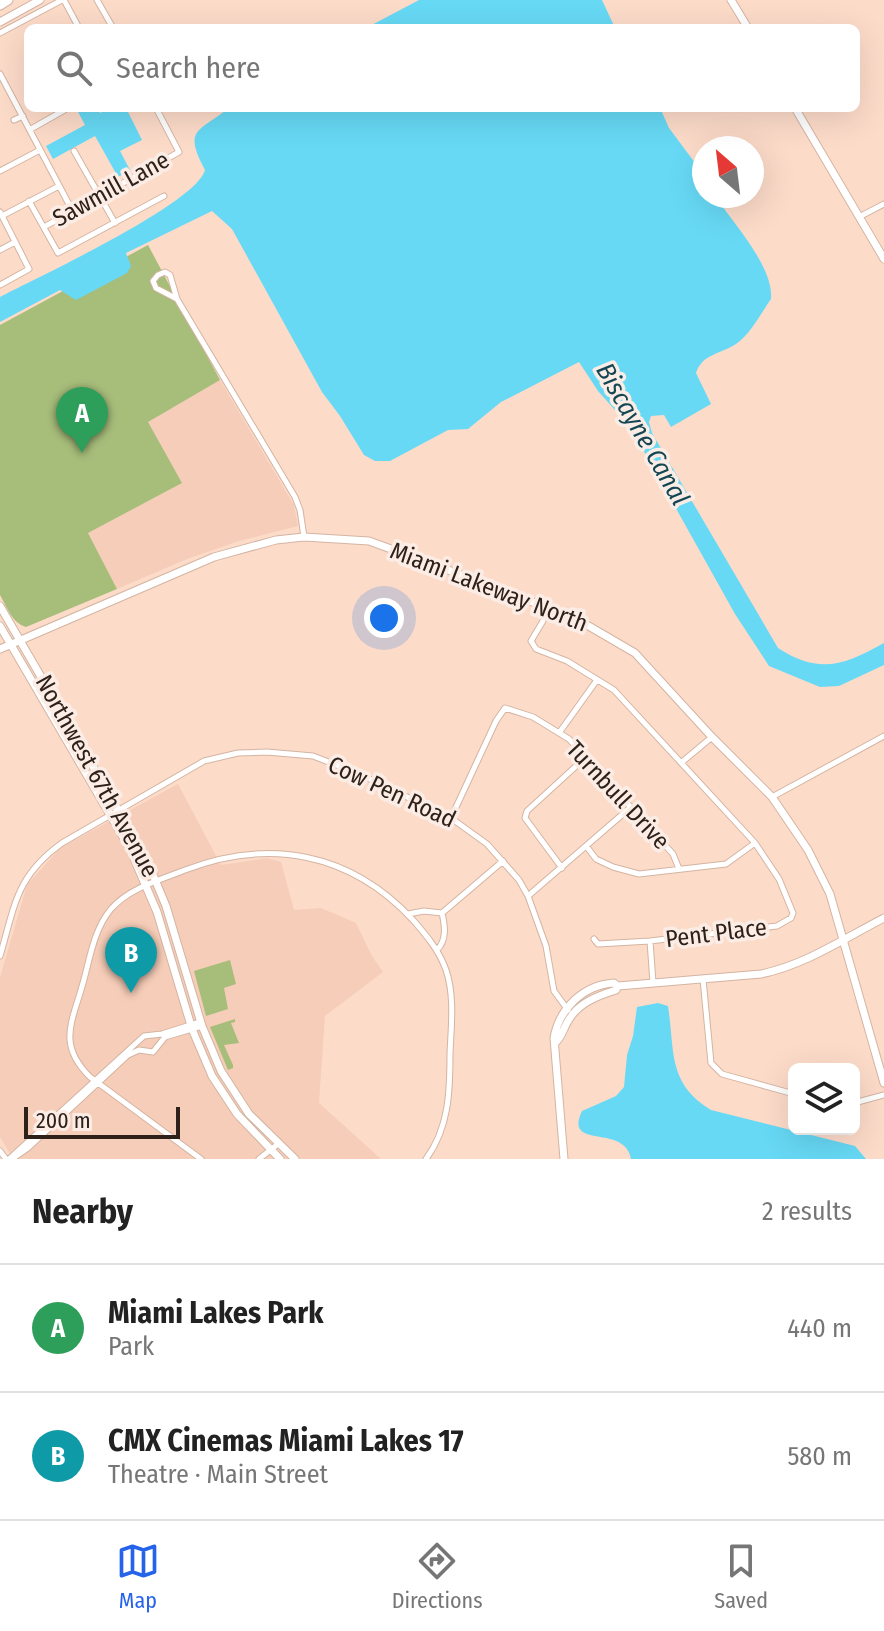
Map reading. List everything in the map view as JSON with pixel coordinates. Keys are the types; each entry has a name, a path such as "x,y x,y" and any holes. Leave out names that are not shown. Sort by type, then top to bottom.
{"highway":[{"path":"0,5 8,0"}],"main road":[{"path":"0,22 40,0"},
{"path":"731,0 746,24"},
{"path":"797,112 884,259"},
{"name":"Miami Lakeway North","path":"0,649 214,557 276,540 304,537 369,541 546,607 598,630 635,653 772,797 808,850 830,894 884,1083"},
{"name":"Northwest 67th Avenue","path":"0,606 119,808 156,881 201,1024 216,1061 238,1099 295,1159"},
{"name":"Northwest 67th Avenue","path":"0,626 110,813 147,885 192,1027 218,1086 237,1114 280,1159"},
{"path":"564,1159 555,1043 560,1038 569,1011 581,994 614,983 618,986 782,969 884,918"}],"street":[{"path":"0,33 63,0 77,24"},
{"path":"97,0 111,24"},
{"path":"0,74 72,210"},
{"path":"31,129 61,112"},
{"name":"Sawmill Lane","path":"44,227 179,152 158,112"},
{"path":"14,120 23,116"},
{"path":"0,171 40,150"},
{"path":"74,151 115,223"},
{"path":"0,285 29,269 1,214 59,186"},
{"path":"29,201 58,253 164,196"},
{"path":"859,217 884,204"},
{"path":"0,250 15,242"},
{"path":"177,299 156,288 153,281 158,275 165,272 170,275 177,299 295,497 304,537"},
{"path":"546,607 543,621 531,641 533,645 614,690 755,843 726,864 639,874 596,859 587,847"},
{"path":"559,733 597,680"},
{"name":"Turnbull Drive","path":"451,818 505,708 533,717 559,733 586,757 673,854 679,869"},
{"path":"772,797 884,736"},
{"path":"682,762 712,737"},
{"name":"Cow Pen Road","path":"0,956 21,885 40,858 110,813 204,761 238,753 313,756 357,773 451,818 487,844 519,880 528,896 546,946 554,991 569,1011"},
{"path":"562,868 525,818 527,811 586,757"},
{"path":"528,896 631,807"},
{"name":"Pent Place","path":"594,939 598,944 650,941 777,926 791,918 793,913 779,879 755,843"},
{"path":"201,1159 75,1063 69,1042 72,1021 101,924 121,899 156,881 232,856 269,852 312,858 350,871 382,891 408,914 437,950 450,985 450,1077 448,1107 442,1130 426,1159"},
{"path":"408,914 424,911 442,913 503,861"},
{"path":"437,950 444,943 442,913"},
{"name":"Pent Place","path":"650,941 653,983"},
{"path":"703,978 711,1063 722,1074 788,1092"},
{"path":"0,1151 9,1159 128,1055 139,1050 153,1052 165,1037 201,1024"},
{"path":"96,1082 146,1035 192,1027"},
{"path":"860,1101 884,1095"},
{"path":"259,1159 278,1144"}],"shaded area":[{"path":"220,380 294,505 298,526 239,541 187,559 117,589 88,533 182,483 147,422"},
{"path":"178,784 221,865 267,858 281,862 294,910 321,908 356,923 383,972 325,1016 319,1103 381,1159 13,1159 0,1137 0,977 27,885 60,848"}],"green space":[{"path":"148,245 220,380 148,422 182,483 88,533 117,589 26,627 13,618 0,595 0,325"},
{"path":"230,960 236,984 224,988 228,1009 206,1016 194,971"},
{"path":"235,1019 231,1023 239,1043 224,1045 233,1065 228,1070 210,1027"}],"water":[{"path":"419,0 602,0 613,24 374,24"},
{"path":"78,112 128,112 142,140 120,151 130,170 118,177 95,136 53,159 46,146 85,125"},
{"name":"Biscayne Canal","path":"223,112 662,112 669,128 692,159 692,208 724,208 759,259 770,286 771,299 741,340 707,358 699,367 696,373 711,404 671,427 664,415 651,416 652,433 778,648 807,662 832,664 856,657 884,643 884,665 839,686 820,687 769,666 735,614 631,428 598,391 579,362 501,402 468,429 448,430 390,461 375,461 364,455 322,392 232,229 212,211 126,253 131,266 127,273 76,300 60,290 0,322 0,297 146,220 195,184 205,170 195,146 197,133"},
{"path":"658,1003 668,1006 673,1052 680,1077 697,1100 711,1110 788,1129 788,1135 811,1135 855,1146 866,1159 631,1159 626,1148 618,1142 581,1130 578,1123 582,1111 616,1096 624,1087 637,1007"}],"place":[{"name":"Miami Lakes Park","path":"82,453"},
{"name":"CMX Cinemas Miami Lakes 17","path":"131,993"}]}
